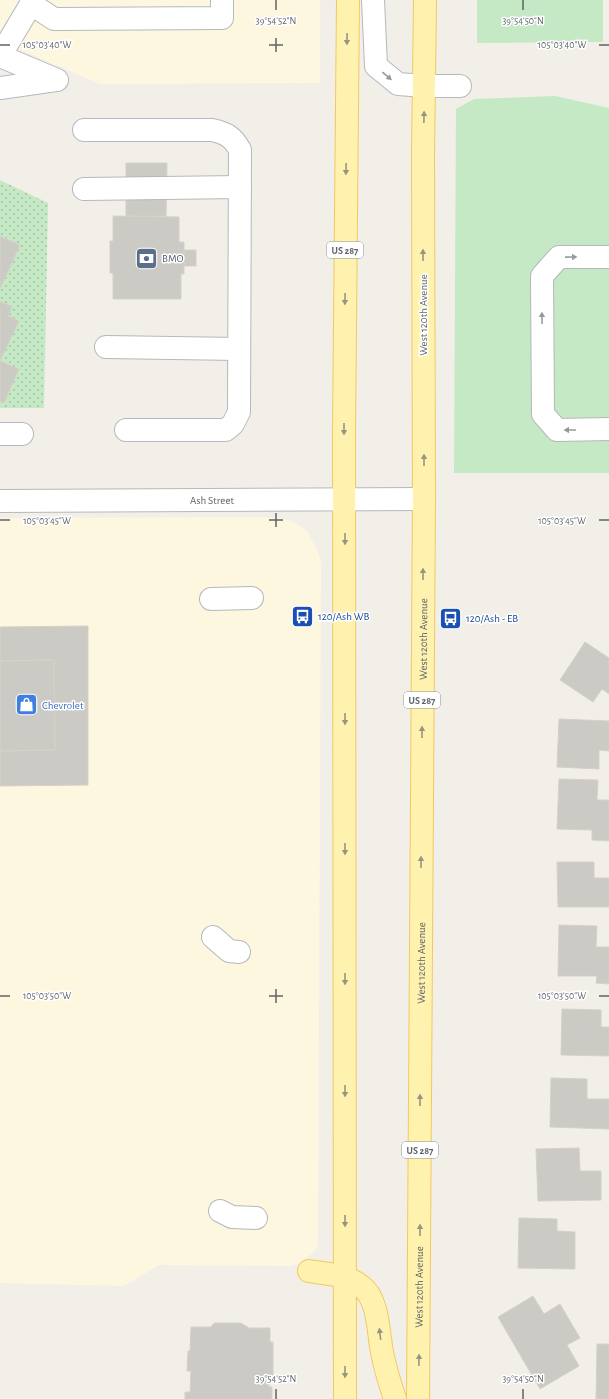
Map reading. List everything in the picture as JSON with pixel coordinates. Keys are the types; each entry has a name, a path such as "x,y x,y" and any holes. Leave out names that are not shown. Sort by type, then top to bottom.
{"main road":[{"name":"US 287","path":"345,1399 344,433 348,0"},
{"name":"West 120th Avenue","path":"418,1399 424,499 423,156 425,0"},
{"path":"309,1272 345,1277 362,1286 372,1300 378,1322 382,1352 395,1399"}],"street":[{"path":"0,88 57,80 0,56 31,2 54,20 222,18 222,0"},
{"path":"373,0 376,66 398,84 460,86"},
{"path":"84,130 212,130 223,132 235,141 240,150 239,412 233,424 226,430 126,430"},
{"path":"84,189 240,187"},
{"path":"609,257 558,258 542,276 543,414 557,430 609,429"},
{"path":"106,346 239,349"},
{"path":"0,434 22,434"},
{"name":"Ash Street","path":"0,501 424,499"},
{"path":"211,599 252,598"},
{"path":"213,937 229,951 239,952"},
{"path":"220,1211 232,1217 256,1218"}],"shaded area":[{"path":"0,0 320,0 320,83 100,84 0,41"},
{"path":"0,518 280,518 291,521 300,526 307,531 318,552 321,562 318,1245 314,1252 300,1263 291,1266 159,1265 124,1286 0,1283"}],"green space":[{"path":"477,0 603,0 603,42 477,43"},
{"path":"555,96 609,108 609,473 454,473 456,109 474,99"},
{"path":"0,180 48,203 44,408 0,408 0,401 4,402 19,370 0,361 19,321 8,316 12,307 0,301 0,289 20,245 0,236"}],"building":[{"path":"126,163 167,163 166,216 126,216"},
{"name":"BMO","path":"113,216 179,217 179,242 184,242 184,274 181,274 181,299 113,299 113,273 110,273 110,241 113,241"},
{"path":"0,236 20,245 0,289"},
{"path":"184,250 196,250 196,266 184,266"},
{"path":"0,301 12,307 8,316 19,321 0,361"},
{"path":"0,361 19,369 4,403 0,401"},
{"path":"88,626 88,785 0,786 0,751 55,750 54,660 0,661 0,627"},
{"path":"585,642 609,658 609,694 602,689 593,702 560,680"},
{"name":"Chevrolet","path":"54,660 55,750 0,751 0,661"},
{"path":"559,719 609,721 609,751 599,750 599,769 557,767"},
{"path":"559,779 598,780 597,800 609,800 609,841 592,840 592,830 557,829"},
{"path":"557,862 594,862 594,878 609,878 609,907 558,907"},
{"path":"559,925 597,926 596,947 609,947 609,984 596,983 597,976 558,976"},
{"path":"562,1009 601,1010 601,1027 609,1027 609,1056 561,1055"},
{"path":"551,1078 587,1079 587,1099 609,1099 609,1129 550,1127"},
{"path":"579,1148 580,1171 601,1171 601,1200 538,1201 536,1149"},
{"path":"519,1218 557,1219 557,1231 575,1232 575,1269 518,1268"},
{"path":"533,1296 544,1314 560,1304 580,1338 567,1345 579,1366 540,1389 498,1317"},
{"path":"214,1323 241,1323 249,1328 270,1328 270,1342 273,1342 273,1375 269,1375 269,1387 272,1387 272,1399 185,1399 185,1392 190,1392 191,1371 187,1371 191,1327 211,1327"},
{"path":"597,1344 609,1344 609,1399 596,1399"}],"place":[{"name":"BMO","path":"147,258"},
{"name":"120/Ash WB","path":"302,616"},
{"name":"120/Ash - EB","path":"451,618"},
{"name":"Chevrolet","path":"27,705"}]}
